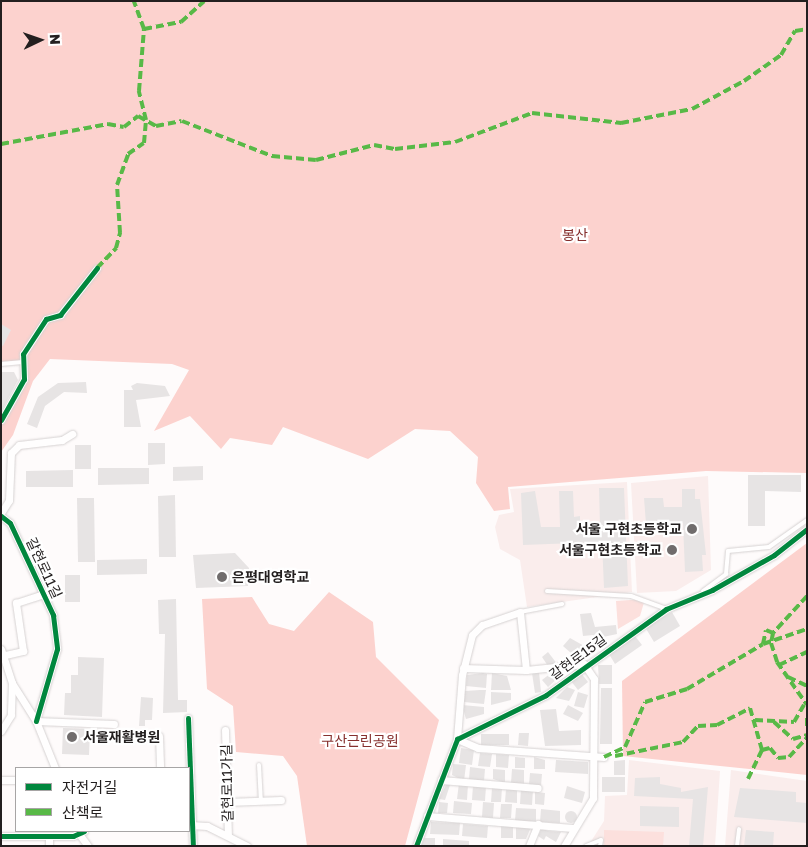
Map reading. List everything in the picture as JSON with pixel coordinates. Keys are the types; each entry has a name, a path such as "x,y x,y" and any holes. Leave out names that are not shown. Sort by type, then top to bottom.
{"street":[{"path":"1,420 24,379 23,354 46,320 60,315 97,268"},
{"path":"1,515 8,500 11,453 19,445 62,440 72,434"},
{"name":"갈현로11길","path":"1,515 10,523 53,616 57,648 36,721"},
{"name":"갈현로15길","path":"457,739 546,695 584,664 666,609 694,598 774,555 807,529"},
{"path":"44,594 16,603 23,652 2,654 12,683 36,721 55,767"},
{"path":"416,846 457,739 463,668 472,635 482,626 520,612 526,670"},
{"path":"463,668 526,670 584,664"},
{"name":"갈현로15길","path":"564,846 573,828 593,798 596,757 594,679 584,664"},
{"path":"1,731 11,716 12,683"},
{"path":"188,718 189,767"},
{"path":"36,721 114,724"},
{"name":"갈현로11가길","path":"225,730 227,802 232,840"},
{"path":"159,736 160,767"},
{"path":"457,739 478,748 604,757"},
{"path":"1,780 15,780"},
{"path":"440,780 538,788"},
{"path":"227,802 281,800"},
{"path":"427,816 573,828"},
{"path":"529,846 538,824"},
{"path":"190,825 193,846"},
{"name":"갈현로11가길","path":"190,825 247,846"},
{"path":"1,836 49,836 80,832 88,846"},
{"path":"49,836 49,846"}],"lane":[{"path":"1,364 23,362"},
{"path":"694,598 726,574 728,551 769,547 807,520"},
{"path":"547,591 631,596 666,609"},
{"path":"520,612 562,604"},
{"path":"260,765 261,801"},
{"path":"737,846 739,829"},
{"path":"586,846 600,840 600,846"}],"shaded area":[{"name":"서울구현초등학교","path":"708,476 711,570 676,591 637,593 631,483"},
{"path":"627,482 632,592 527,607 520,560 500,549 495,527 499,515 514,512 510,489"},
{"path":"645,599 640,616 618,629 616,601"},
{"path":"629,760 720,771 715,846 588,846 604,821 605,796 627,795"},
{"path":"731,770 807,781 807,846 725,846"},
{"path":"604,830 664,832 663,846 604,846"}],"green space":[{"name":"봉산","path":"1,1 807,1 807,473 706,471 508,487 510,509 494,511 476,483 478,457 450,431 415,429 368,459 283,427 272,445 230,438 221,449 190,416 154,431 189,370 172,364 50,359 33,381 13,435 1,452 2,424 27,379 19,361 1,362"},
{"path":"807,543 807,775 623,756 622,681"},
{"name":"구산근린공원","path":"329,592 373,622 376,657 439,720 405,846 307,846 297,776 283,756 236,752 233,706 207,689 202,599 252,597 269,624 294,631"}],"building":[{"path":"1,324 11,330 3,346 1,345"},
{"path":"1,372 14,372 18,380 1,412"},
{"path":"86,382 87,393 64,392 45,406 37,428 27,424 38,397 58,383"},
{"path":"137,383 165,386 170,396 136,400 141,427 124,427 124,390 133,390 131,386"},
{"path":"148,443 165,443 165,464 148,465"},
{"path":"75,445 91,445 91,469 75,469"},
{"path":"203,466 203,480 173,481 173,467"},
{"path":"98,468 149,468 149,484 98,485"},
{"path":"73,470 73,487 26,487 26,471"},
{"path":"748,475 801,475 801,492 765,491 765,526 748,526"},
{"path":"599,488 624,488 628,586 604,588 602,542 523,545 521,493 535,491 541,527 560,527 559,491 573,491 574,517 580,516 580,526 600,526"},
{"name":"서울 구현초등학교","path":"682,489 695,489 695,499 700,499 706,555 702,555 703,571 685,572 683,523 646,524 644,498 663,498 664,507 682,507"},
{"path":"175,495 176,557 159,557 158,496"},
{"path":"77,498 94,498 95,562 78,562"},
{"name":"은평대영학교","path":"235,553 249,568 248,586 196,588 193,555"},
{"path":"147,559 147,574 97,575 97,560"},
{"path":"65,575 80,575 80,602 65,602"},
{"path":"176,599 178,700 187,700 187,712 163,713 165,634 159,634 158,600"},
{"path":"672,612 680,626 654,642 645,627"},
{"path":"591,613 595,627 616,625 617,634 594,639 593,635 583,636 580,614"},
{"path":"635,636 642,645 615,664 609,654"},
{"path":"570,638 586,647 590,653 580,661 563,646"},
{"path":"548,652 558,665 548,666 542,657"},
{"path":"78,657 104,658 102,717 64,715 65,693 71,693 71,675 78,675"},
{"path":"598,665 612,665 612,684 599,684"},
{"path":"555,670 560,676 548,687 542,680"},
{"path":"539,672 541,692 535,693 532,673"},
{"path":"492,673 507,676 511,690 491,690"},
{"path":"581,673 588,682 578,690 571,681"},
{"path":"487,674 486,688 466,686 467,675"},
{"path":"567,687 575,690 569,701 556,698"},
{"path":"601,688 612,688 612,744 600,744"},
{"path":"486,690 484,704 464,702 465,691"},
{"path":"491,692 511,693 511,700 491,705"},
{"path":"578,692 588,695 584,708 574,706"},
{"path":"141,697 153,698 152,720 145,720 145,726 139,726"},
{"path":"462,705 484,707 484,714 466,719"},
{"path":"568,705 583,713 578,721 563,714"},
{"path":"556,709 559,731 581,730 581,745 545,746 540,710"},
{"path":"63,728 90,729 89,755 62,754"},
{"path":"519,733 529,733 528,746 518,745"},
{"path":"481,734 509,734 509,745 481,745"},
{"path":"461,748 474,750 472,765 459,763"},
{"path":"480,753 492,754 490,767 478,766"},
{"path":"496,754 509,755 508,768 496,767"},
{"path":"515,757 525,758 525,768 515,768"},
{"path":"534,757 545,760 545,769 534,769"},
{"path":"556,760 588,762 588,774 555,772"},
{"path":"625,760 625,775 614,775 614,761"},
{"path":"453,764 466,765 464,781 452,775"},
{"path":"470,767 485,769 484,781 469,779"},
{"path":"493,769 505,770 505,783 493,779"},
{"path":"512,769 524,770 524,784 511,783"},
{"path":"530,773 542,774 541,786 529,785"},
{"path":"602,777 625,777 625,792 602,792"},
{"path":"660,777 660,784 681,788 681,792 708,787 703,846 689,846 693,799 634,796 635,778"},
{"path":"459,783 468,784 467,800 457,799"},
{"path":"446,785 450,785 445,800 439,799"},
{"path":"473,785 486,786 485,801 472,800"},
{"path":"567,786 585,792 582,803 564,798"},
{"path":"492,788 502,788 501,802 491,802"},
{"path":"521,788 533,789 532,805 520,804"},
{"path":"740,788 796,792 796,802 807,803 807,823 734,817"},
{"path":"506,789 517,789 517,803 505,802"},
{"path":"535,792 545,793 544,805 535,804"},
{"path":"454,801 472,803 471,814 453,813"},
{"path":"439,802 448,803 447,813 438,813"},
{"path":"483,802 494,803 493,818 482,817"},
{"path":"501,804 512,804 511,818 500,818"},
{"path":"640,806 679,807 679,827 640,826"},
{"path":"516,808 536,809 536,821 515,821"},
{"path":"541,809 560,811 560,823 540,822"},
{"path":"569,811 573,811 577,817 573,823 569,823 565,819 565,815"},
{"path":"431,822 460,823 459,835 430,834"},
{"path":"463,824 488,826 487,838 462,836"},
{"path":"501,826 513,826 513,838 501,838"},
{"path":"516,827 531,827 526,839 516,839"},
{"path":"542,828 548,831 561,832 556,842 546,836 544,840 538,836"},
{"path":"746,830 774,832 773,846 744,846"},
{"path":"424,838 435,838 435,846 421,846"},
{"path":"443,839 469,841 469,846 443,846"}],"marked path":[{"path":"97,268 116,248 120,233 117,185 128,154 144,143 146,120 139,91 144,29 134,1"},
{"path":"144,29 181,22 204,1"},
{"path":"1,144 108,124 124,127 138,116 156,126 182,121 272,156 316,160 374,145 395,149 455,142 532,113 621,123 692,109 744,81 781,55 795,31 807,29"},
{"path":"807,596 773,633 771,643 777,662 807,705"},
{"path":"604,757 625,747 645,702 687,689 763,644 807,629"},
{"path":"763,644 766,630 773,633"},
{"path":"779,665 807,652"},
{"path":"788,677 807,686"},
{"path":"755,720 794,722 804,705"},
{"path":"615,756 683,742 698,726 717,725 750,708 762,750 748,779"},
{"path":"807,718 807,727"},
{"path":"774,722 793,739 807,735"},
{"path":"762,750 770,748 778,758 789,757 807,738"}],"cycle path":[{"path":"1,420 24,379 23,354 46,319 60,315 97,268"},
{"path":"1,516 10,523 53,615 57,649 36,721"},
{"path":"416,846 457,739 546,695 666,609 712,590 774,555 807,529"},
{"path":"188,718 190,767"},
{"path":"190,769 193,846"},
{"path":"1,836 73,836 82,832"}],"place":[{"name":"서울 구현초등학교","path":"692,529"},
{"name":"서울구현초등학교","path":"672,550"},
{"name":"은평대영학교","path":"222,577"},
{"name":"서울재활병원","path":"72,737"}]}
